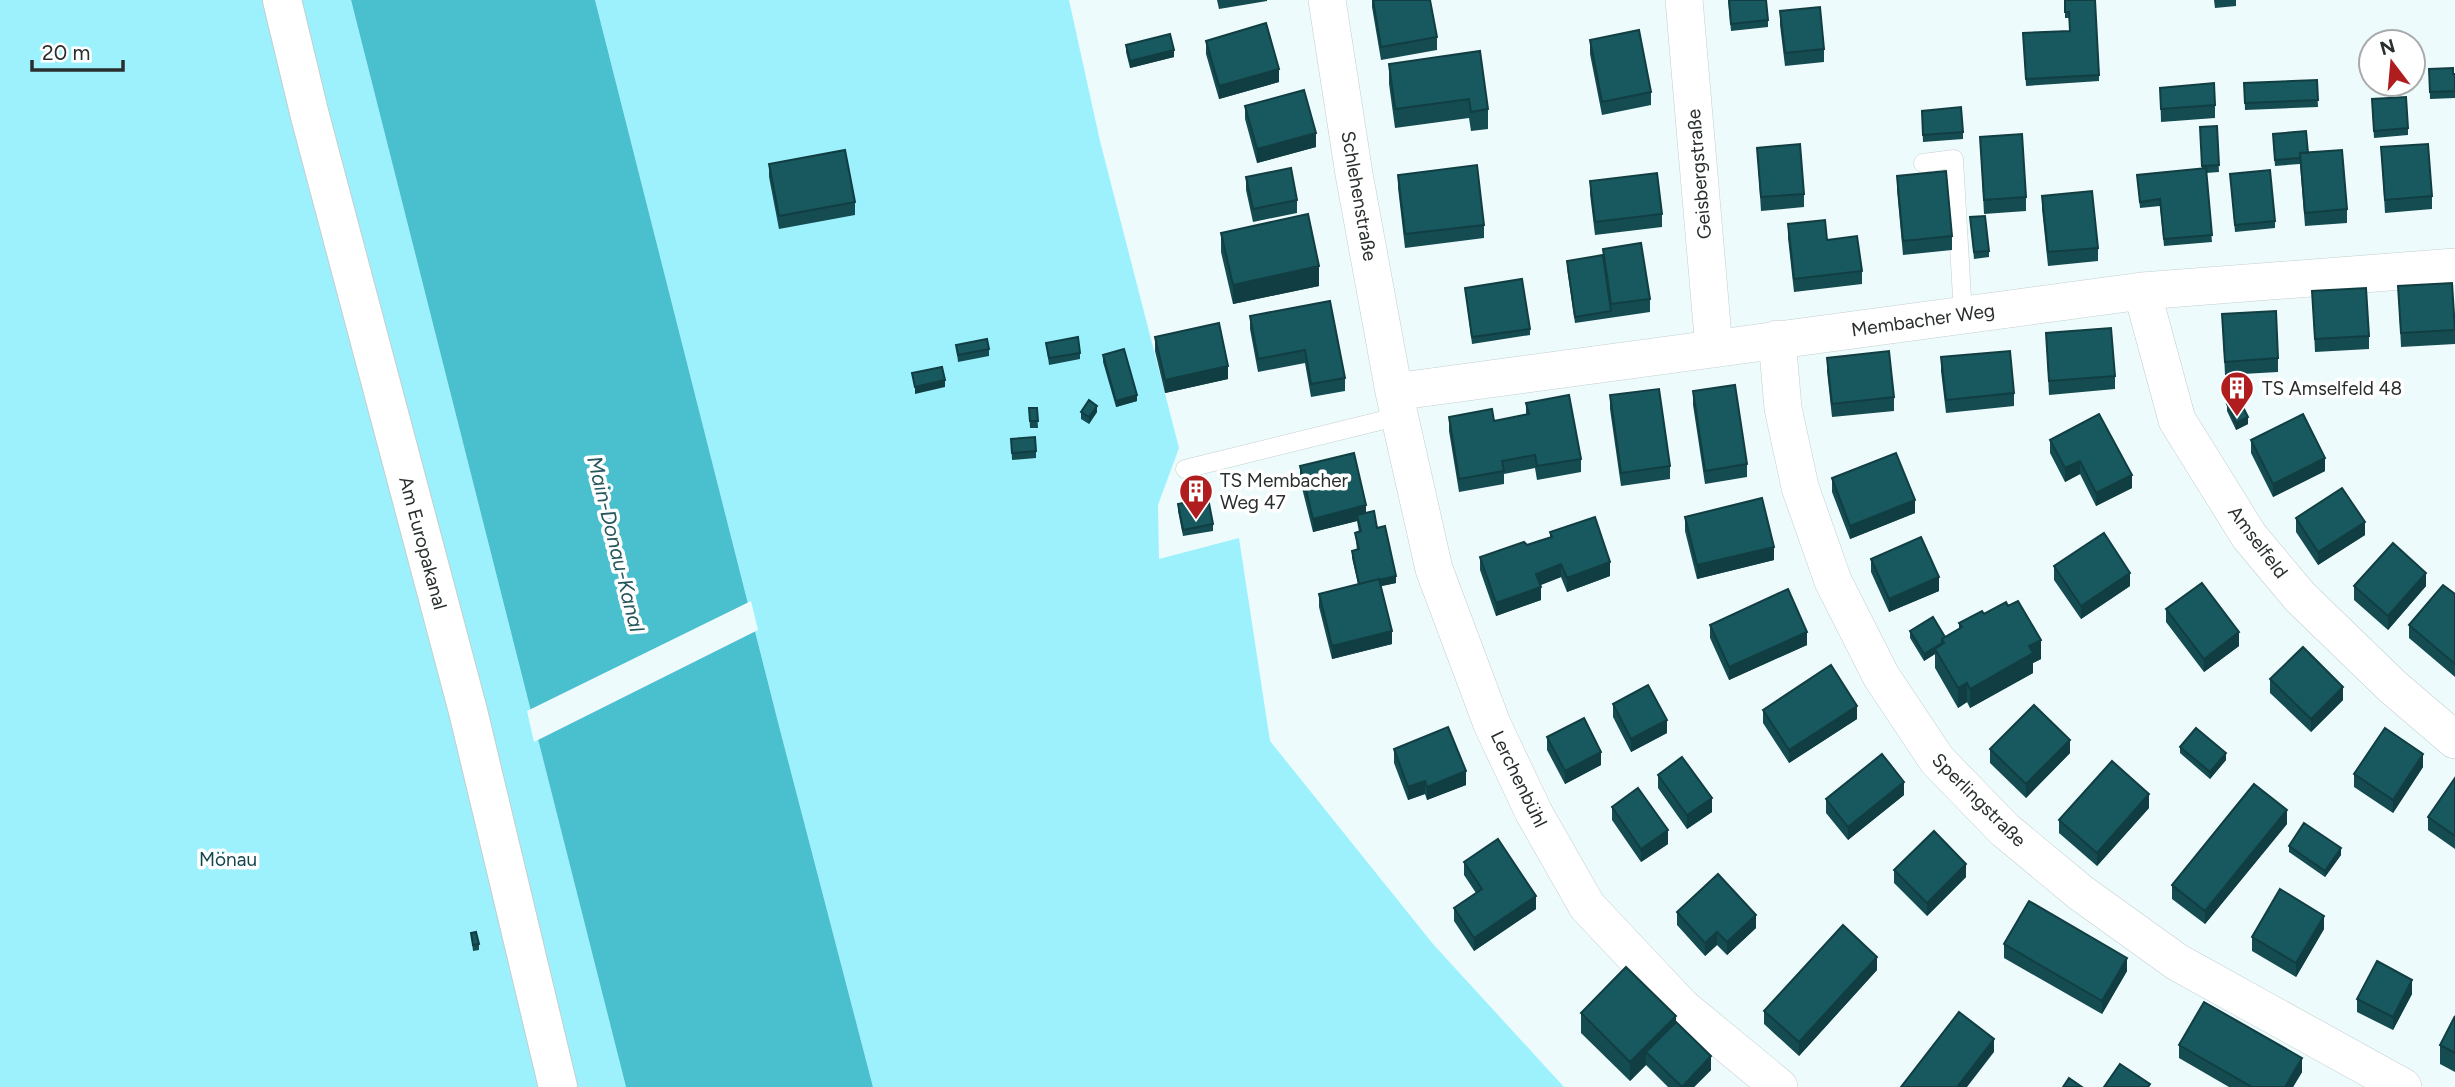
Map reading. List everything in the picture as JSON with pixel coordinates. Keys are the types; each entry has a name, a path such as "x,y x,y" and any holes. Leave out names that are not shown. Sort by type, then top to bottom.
{"main road":[{"name":"Am Europakanal","path":"282,0 320,155 468,711 558,1087"}],"street":[{"name":"Schlehenstraße","path":"1327,0 1354,174 1397,404"},
{"name":"Geisbergstraße","path":"1684,0 1714,349"},
{"name":"Membacher Weg","path":"1397,404 1714,349 2142,291 2455,267"},
{"name":"Amselfeld","path":"2142,291 2177,420 2249,536 2301,597 2393,687 2455,740"},
{"name":"Sperlingstraße","path":"1777,340 1783,408 1800,487 1833,580 1881,676 1937,760 2005,830 2081,893 2177,962 2403,1087"},
{"name":"Lerchenbühl","path":"1397,404 1434,569 1487,711 1534,813 1587,906 1682,1007 1779,1087"}],"lane":[{"path":"1923,163 1954,159 1963,315"},
{"path":"1185,469 1397,404"}],"green space":[{"name":"Mönau","path":"0,0 351,0 626,1087 0,1087"},
{"path":"595,0 1069,0 1100,141 1179,448 1158,505 1159,559 1239,538 1270,741 1433,944 1564,1087 873,1087"}],"water":[{"name":"Main-Donau-Kanal","path":"351,0 595,0 873,1087 626,1087"}],"pier":[{"path":"751,601 758,630 534,742 527,711"}],"building":[{"path":"1373,0 1430,0 1437,37 1381,47"},
{"path":"1729,0 1766,0 1768,20 1731,24"},
{"path":"2065,0 2095,0 2099,75 2026,79 2023,33 2070,31"},
{"path":"1820,7 1824,49 1785,53 1780,11"},
{"path":"1266,23 1279,69 1219,86 1206,41"},
{"path":"1639,30 1651,92 1602,102 1590,40"},
{"path":"1170,34 1174,50 1130,61 1126,45"},
{"path":"1480,51 1488,109 1471,112 1469,99 1395,109 1389,64"},
{"path":"2453,68 2455,91 2430,92 2429,69"},
{"path":"2317,80 2318,100 2245,103 2244,83"},
{"path":"2214,83 2215,105 2161,109 2160,88"},
{"path":"1304,90 1316,133 1257,149 1245,106"},
{"path":"2406,98 2408,128 2374,131 2372,99"},
{"path":"1961,107 1963,132 1923,135 1922,111"},
{"path":"2217,126 2219,165 2202,166 2200,127"},
{"path":"2306,131 2308,153 2300,153 2300,158 2275,160 2273,134"},
{"path":"2022,134 2026,197 1984,200 1980,137"},
{"path":"1800,144 1804,194 1761,197 1757,148"},
{"path":"2428,144 2432,196 2385,200 2381,147"},
{"path":"845,150 855,202 779,216 769,164"},
{"path":"2342,150 2347,209 2305,213 2300,153"},
{"path":"1477,165 1484,225 1405,234 1398,175"},
{"path":"1291,168 1297,200 1253,209 1246,177"},
{"path":"2206,168 2212,235 2164,239 2160,199 2140,202 2137,175"},
{"path":"2270,170 2275,221 2235,225 2230,174"},
{"path":"1946,171 1952,236 1903,241 1897,176"},
{"path":"1657,173 1662,214 1595,222 1590,181"},
{"path":"2092,191 2098,248 2048,252 2042,196"},
{"path":"1308,214 1319,266 1233,285 1221,233"},
{"path":"1985,216 1989,251 1974,252 1970,217"},
{"path":"1825,220 1827,240 1857,236 1862,271 1794,279 1788,224"},
{"path":"1641,243 1650,299 1611,304 1603,249"},
{"path":"1603,255 1611,311 1575,317 1567,261"},
{"path":"1522,279 1530,329 1472,337 1465,288"},
{"path":"2452,283 2455,330 2401,333 2398,286"},
{"path":"2366,288 2369,336 2315,339 2312,291"},
{"path":"1330,301 1345,378 1311,384 1305,350 1258,359 1250,316"},
{"path":"2276,311 2278,358 2225,362 2222,314"},
{"path":"1219,323 1228,366 1165,380 1155,337"},
{"path":"2111,328 2115,376 2049,381 2046,333"},
{"path":"1078,337 1080,353 1049,358 1046,343"},
{"path":"987,339 989,349 958,355 956,345"},
{"path":"1124,349 1137,395 1116,401 1103,355"},
{"path":"1889,351 1894,397 1832,404 1827,358"},
{"path":"2010,351 2014,393 1946,400 1941,357"},
{"path":"942,367 945,380 915,387 912,373"},
{"path":"1735,385 1747,464 1705,471 1693,391"},
{"path":"1659,389 1670,466 1621,473 1610,395"},
{"path":"1569,395 1581,459 1537,466 1535,455 1502,461 1504,471 1459,479 1449,417 1492,409 1494,421 1529,414 1526,403"},
{"path":"2239,399 2248,417 2236,423 2227,404"},
{"path":"1089,400 1097,406 1089,417 1081,412"},
{"path":"1029,408 1037,408 1038,421 1030,421"},
{"path":"2099,414 2132,475 2096,493 2080,461 2065,468 2050,440"},
{"path":"2303,414 2325,458 2273,484 2251,440"},
{"path":"1035,437 1036,451 1012,453 1011,439"},
{"path":"1354,453 1366,505 1313,519 1300,466"},
{"path":"1896,453 1915,500 1850,526 1832,478"},
{"path":"2342,488 2365,522 2318,552 2296,518"},
{"name":"TS Membacher Weg 47","path":"1208,498 1213,524 1183,530 1178,504"},
{"path":"1762,498 1774,547 1697,565 1685,517"},
{"path":"1374,511 1377,528 1385,526 1396,576 1359,584 1352,551 1359,549 1355,533 1361,531 1357,515"},
{"path":"1595,517 1610,562 1567,578 1561,564 1536,574 1541,587 1496,603 1480,557 1524,542 1527,545 1552,537 1550,532"},
{"path":"2104,533 2130,573 2081,606 2054,566"},
{"path":"1921,537 1939,577 1889,599 1871,559"},
{"path":"2393,543 2426,573 2388,616 2354,586"},
{"path":"1379,579 1392,631 1332,646 1319,594"},
{"path":"2202,583 2239,632 2204,659 2166,609"},
{"path":"2443,585 2455,594 2455,664 2409,625"},
{"path":"1788,589 1807,632 1729,667 1710,625"},
{"path":"2018,601 2041,640 2029,646 2033,653 1970,689 1967,683 1958,688 1935,649 1944,643 1942,639 1962,627 1959,623 2006,602 2008,606"},
{"path":"1933,617 1945,637 1942,643 1924,654 1910,631"},
{"path":"2303,647 2343,687 2311,719 2270,679"},
{"path":"1831,665 1857,706 1789,750 1763,710"},
{"path":"1648,685 1667,720 1631,739 1613,704"},
{"path":"2034,705 2070,740 2026,784 1990,749"},
{"path":"1584,718 1601,752 1565,771 1547,737"},
{"path":"1448,727 1466,771 1427,787 1425,781 1408,787 1394,749"},
{"path":"2196,728 2226,753 2210,772 2180,747"},
{"path":"2385,728 2423,754 2393,800 2354,774"},
{"path":"1882,754 1904,782 1848,827 1826,799"},
{"path":"1682,757 1712,798 1687,815 1658,775"},
{"path":"2112,761 2149,794 2097,853 2059,820"},
{"path":"2455,778 2455,836 2428,817"},
{"path":"2254,784 2287,810 2205,911 2172,885"},
{"path":"1638,788 1668,830 1641,849 1612,807"},
{"path":"2304,823 2341,848 2325,871 2289,846"},
{"path":"1934,831 1966,864 1927,903 1894,870"},
{"path":"1498,839 1536,896 1474,938 1454,908 1482,889 1464,862"},
{"path":"1718,874 1756,915 1727,942 1717,932 1705,943 1677,912"},
{"path":"2280,889 2324,916 2296,963 2252,937"},
{"path":"2029,901 2127,958 2102,1001 2004,944"},
{"path":"1843,925 1877,957 1799,1042 1764,1011"},
{"path":"476,932 479,944 473,945 471,933"},
{"path":"2377,961 2412,980 2393,1017 2357,999"},
{"path":"1626,967 1676,1016 1630,1062 1581,1013"},
{"path":"2204,1002 2302,1058 2285,1087 2252,1087 2179,1045"},
{"path":"1959,1012 1994,1039 1957,1087 1901,1087"},
{"path":"2455,1016 2455,1053 2440,1045"},
{"path":"1676,1022 1711,1056 1682,1087 1646,1052"},
{"path":"2120,1064 2150,1084 2148,1087 2104,1087"},
{"path":"2069,1078 2082,1087 2063,1087"}],"place":[{"name":"TS Amselfeld 48","path":"2237,418"},
{"name":"TS Membacher Weg 47","path":"1196,521"}]}
